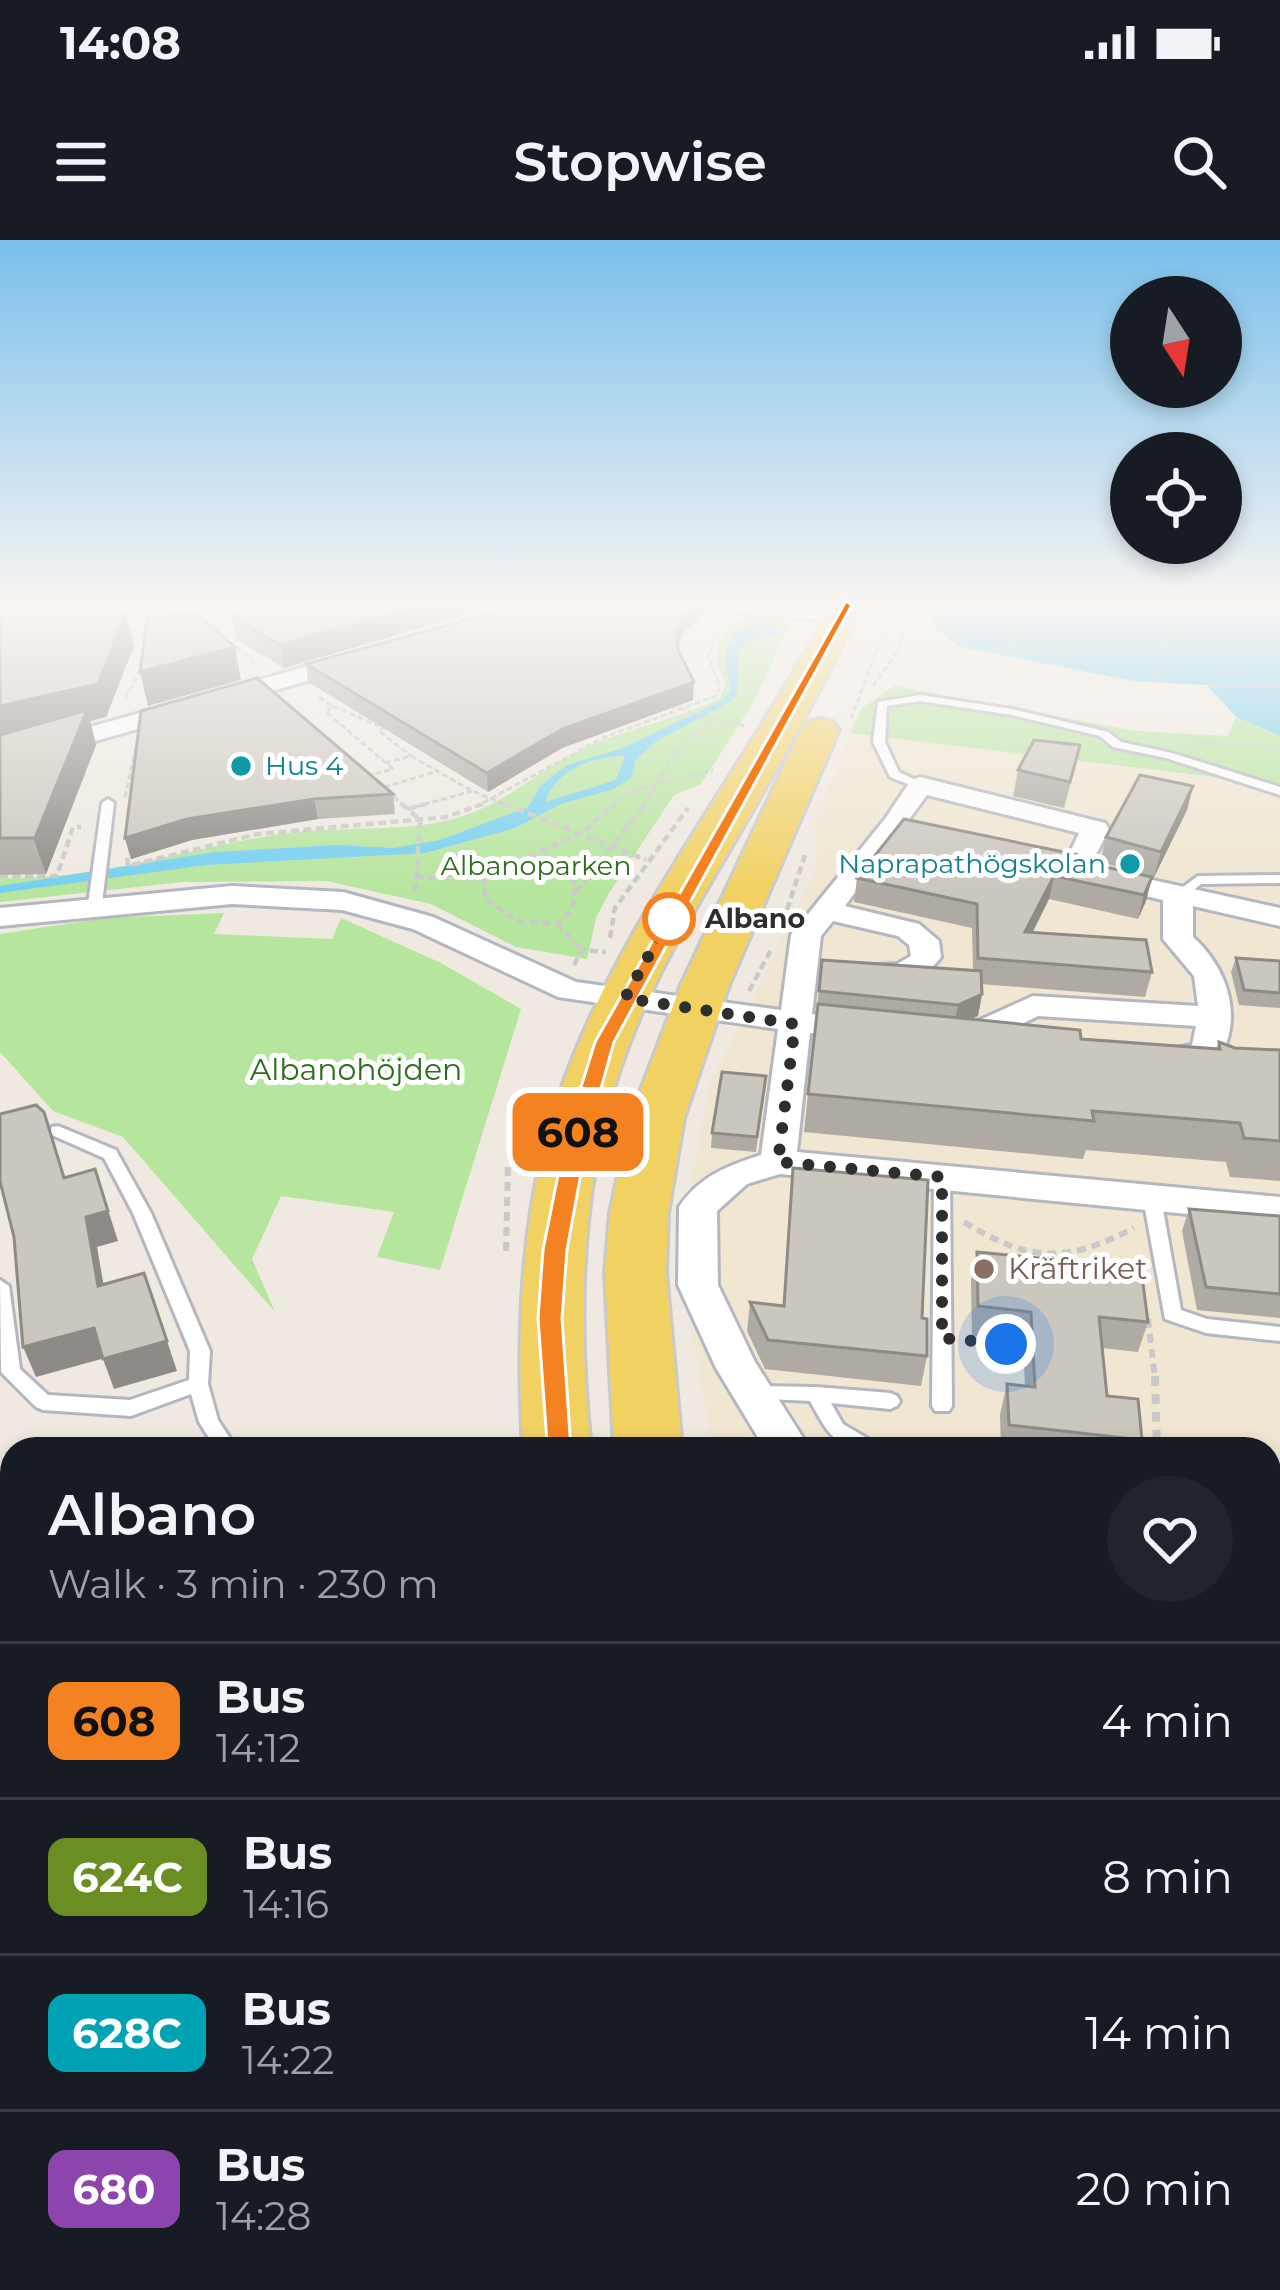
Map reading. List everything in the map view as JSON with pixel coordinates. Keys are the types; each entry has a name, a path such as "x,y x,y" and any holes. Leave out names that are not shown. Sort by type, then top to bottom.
{"main road":[{"path":"556,1437 550,1318 555,1250 577,1135 604,1042 617,975 795,701"},
{"path":"646,1437 634,1347 639,1213 653,1133 714,1012 821,701"}],"street":[{"path":"0,760 211,701"},
{"path":"778,1162 806,934 908,825 920,785 1095,829 1068,861 1092,876 1280,916"},
{"path":"0,917 96,896 280,894 362,904 423,922 563,988 617,975 714,1012 1027,1047"},
{"path":"1130,1057 1168,1060 1208,1050 1214,979 1202,959 1178,939 1178,896"},
{"path":"802,968 904,973 917,968 926,957 924,941 908,930 825,910"},
{"path":"963,1040 1033,1006 1211,1017"},
{"path":"1193,1057 1223,1071 1242,1073"},
{"path":"780,1437 752,1393 698,1285 698,1207 734,1176 778,1162 942,1192 1145,1213 1280,1210"}],"lane":[{"path":"890,701 882,704 879,742 894,774 920,785"},
{"path":"929,701 1062,723 1104,734 1117,745 1168,754 1280,791"},
{"path":"96,896 112,825 108,803"},
{"path":"1178,896 1198,880 1280,879"},
{"path":"58,1131 110,1154 121,1173 200,1351 198,1384 209,1422 219,1437"},
{"path":"942,1192 942,1406"},
{"path":"1145,1213 1172,1314 1206,1326 1280,1334"},
{"path":"0,1286 10,1372 43,1402 131,1408 198,1384"},
{"path":"752,1393 890,1402"},
{"path":"816,1394 836,1430 848,1437"}],"path":[{"path":"138,734 112,825 128,866 258,834 446,818 494,800 540,768 586,746 690,712 710,701"},
{"path":"849,722 858,701"},
{"path":"658,702 747,727"},
{"path":"333,706 384,728 379,731 411,756 472,791 665,867"},
{"path":"326,712 407,780"},
{"path":"482,879 487,900 505,917 531,927 557,924 573,909 576,892 647,800 675,747 691,731 720,720"},
{"path":"385,763 411,756"},
{"path":"393,769 370,775 420,820"},
{"path":"482,879 494,864 525,859 581,832 630,791 722,769"},
{"path":"384,787 438,771"},
{"path":"408,809 472,791"},
{"path":"414,908 420,820"},
{"path":"0,876 57,876 73,827 112,825"},
{"path":"782,922 805,866 804,846"},
{"path":"525,859 558,865 568,873 576,892"},
{"path":"416,878 482,879"},
{"path":"557,924 582,950 617,975"},
{"path":"714,1012 775,941"},
{"path":"573,968 582,950"},
{"path":"942,1192 1003,1246 1061,1257 1108,1244 1145,1213"},
{"path":"1015,1264 1021,1252"},
{"path":"942,1338 1048,1353"}],"shaded area":[{"name":"Kräftriket","path":"851,733 1280,785 1280,1437 711,1437 690,1321 686,1216 709,1087 818,866 814,823"}],"green space":[{"name":"Albanoparken","path":"713,701 754,701 701,784 674,795 609,893 596,918 587,959 516,947 431,904 327,881 182,882 0,902 0,878 109,869 289,833 442,822 479,810 583,749"},
{"path":"873,701 973,701 1136,731 1228,736 1236,717 1280,736 1280,785 851,733 861,709"},
{"name":"Albanohöjden","path":"224,913 214,934 332,939 341,918 441,963 521,1009 440,1270 377,1257 394,1212 281,1196 252,1259 275,1312 123,1137 53,1111 0,1052 0,934 105,918"}],"water":[{"path":"722,701 732,701 655,742 635,761 631,778 614,789 561,804 515,828 425,853 206,865 0,893 0,886 215,852 336,845 394,848 440,840 528,807 541,785 567,765 623,748","holes":["625,756 616,780 545,802 557,781 577,767"]},
{"path":"1221,701 1280,701 1280,736 1236,717"}],"building":[{"name":"Hus 4","path":"177,701 284,701 393,794 314,799 187,819 125,838 141,711"},
{"path":"367,701 642,701 562,729 487,773"},
{"path":"87,710 35,838 0,838 0,735"},
{"path":"1034,740 1080,745 1070,782 1018,770"},
{"path":"1140,775 1193,786 1161,852 1106,837"},
{"path":"904,819 1078,855 1087,863 1152,877 1144,895 1054,876 1025,932 1146,940 1152,972 978,958 977,904 857,878"},
{"path":"1236,958 1280,961 1280,993 1244,990"},
{"path":"822,960 981,971 982,994 958,1005 819,991"},
{"path":"818,1004 1080,1030 1081,1039 1220,1049 1219,1042 1235,1048 1280,1050 1280,1141 1244,1138 1240,1123 1092,1111 1094,1121 808,1094"},
{"path":"722,1072 766,1076 757,1137 712,1133"},
{"path":"36,1105 44,1112 64,1178 95,1169 108,1211 86,1217 98,1286 144,1273 167,1341 103,1359 94,1328 23,1347 14,1237 0,1181 0,1114"},
{"path":"793,1168 928,1180 922,1318 927,1319 927,1356 768,1340 750,1302 784,1306"},
{"path":"1189,1209 1280,1216 1280,1294 1206,1287"},
{"path":"977,1252 1141,1268 1148,1322 1099,1317 1107,1396 1138,1399 1142,1437 1009,1425 1007,1384 1035,1387 1031,1312 978,1306"}],"bus line":[{"name":"608","path":"556,1437 550,1318 555,1250 577,1135 604,1042 795,701"}],"place":[{"name":"Hus 4","path":"241,766"},
{"name":"Naprapathögskolan","path":"1130,864"},
{"name":"Albano","path":"669,919"},
{"name":"Kräftriket","path":"984,1269"}],"route":[{"path":"669,919 625,998 795,1024 778,1162 942,1177 942,1338 1006,1344"}]}
